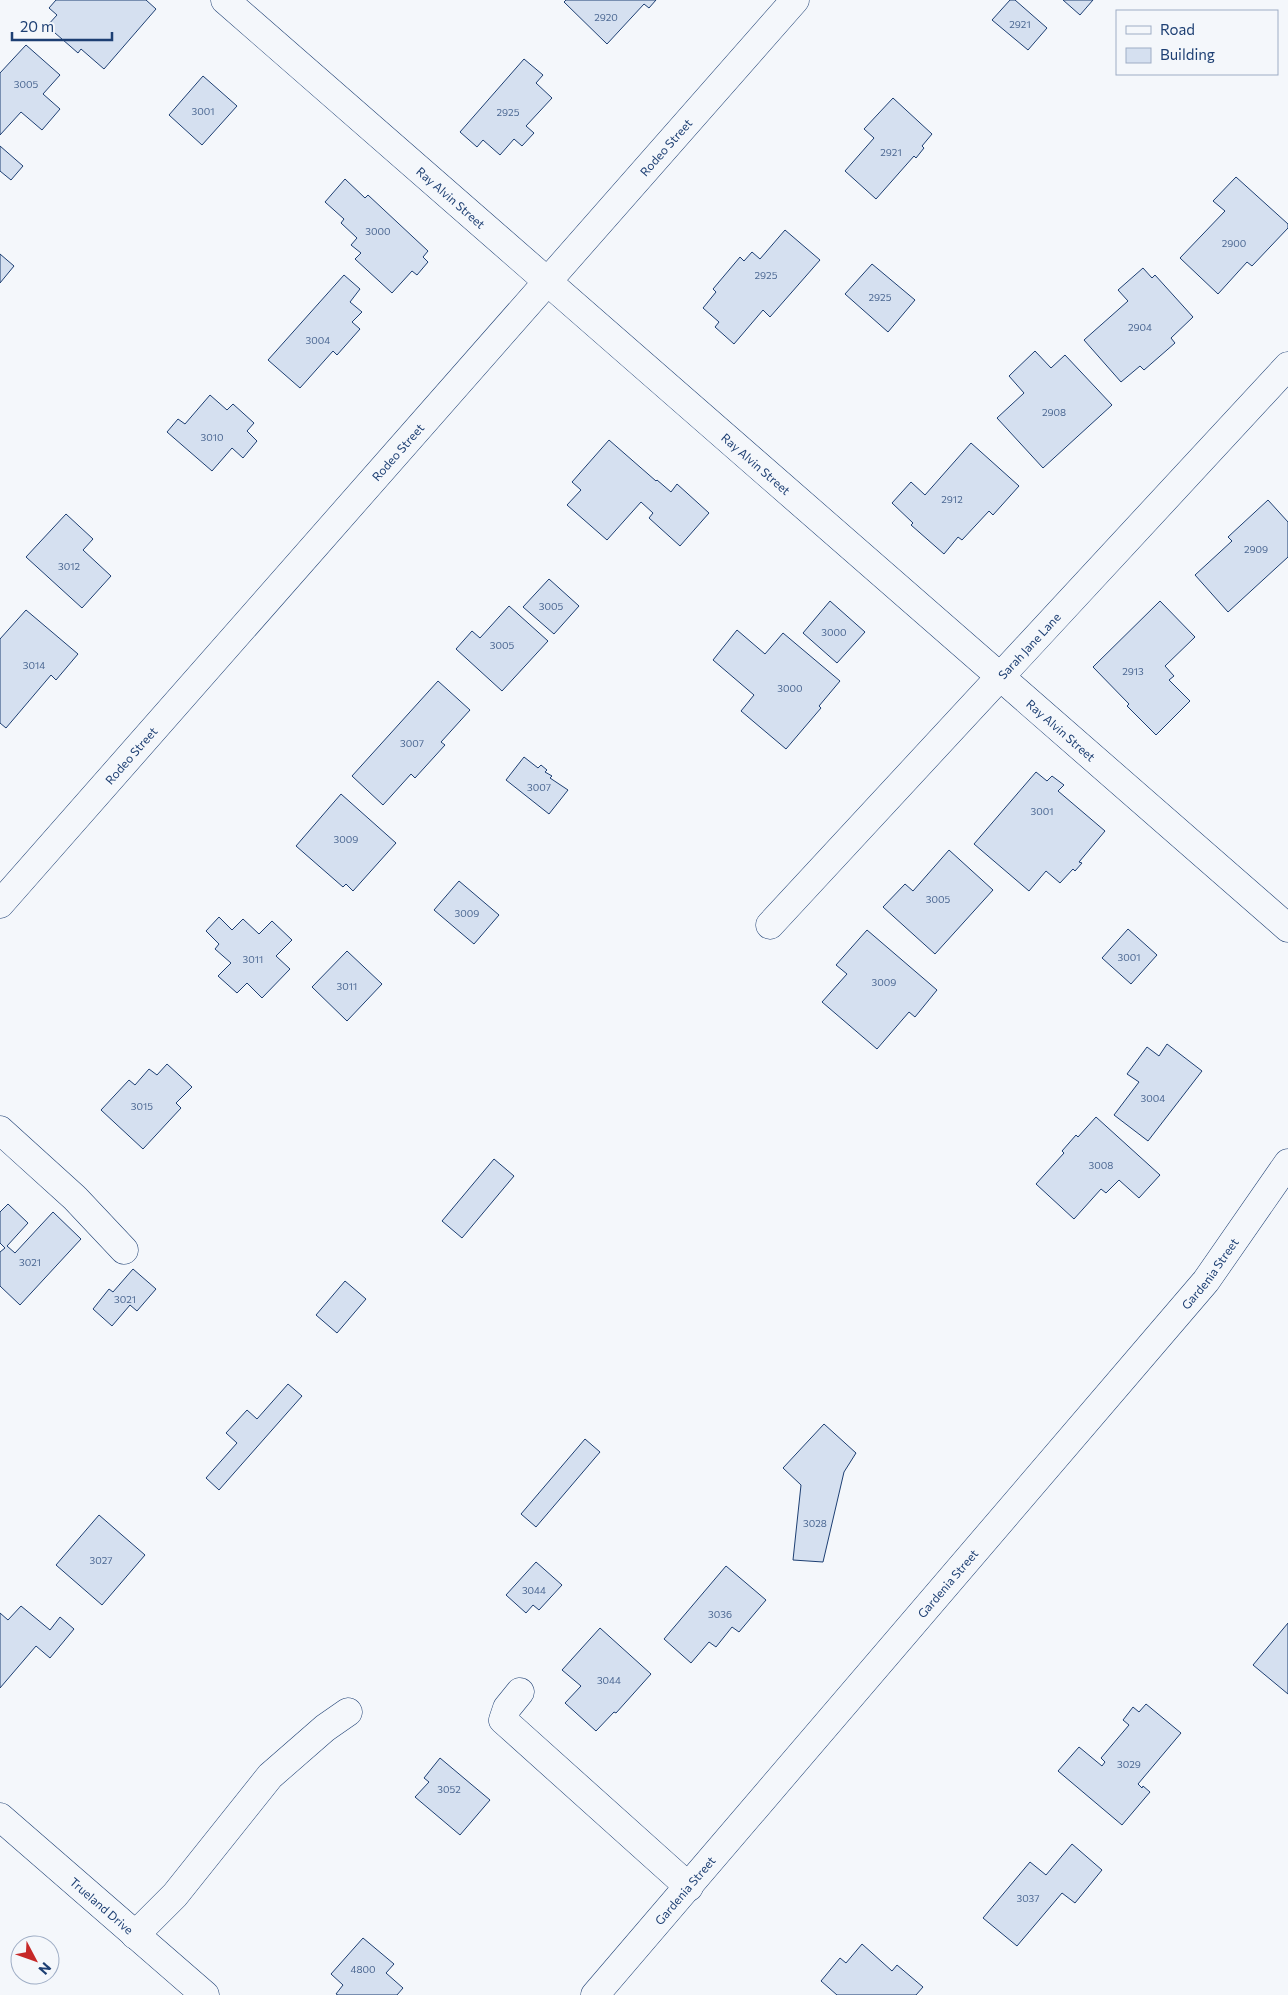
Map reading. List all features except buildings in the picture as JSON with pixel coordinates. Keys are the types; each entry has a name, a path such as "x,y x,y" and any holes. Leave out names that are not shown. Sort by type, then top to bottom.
{"street":[{"name":"Ray Alvin Street","path":"225,0 1288,928"},
{"name":"Rodeo Street","path":"0,904 795,0"},
{"name":"Sarah Jane Lane","path":"770,925 1288,366"},
{"path":"0,1130 75,1198 124,1250"},
{"name":"Gardenia Street","path":"595,1995 1206,1281 1288,1163"},
{"path":"520,1692 507,1708 504,1720 689,1887"},
{"path":"136,1935 175,1895 270,1776 325,1728 348,1712"},
{"name":"Trueland Drive","path":"0,1816 205,1995"}]}
